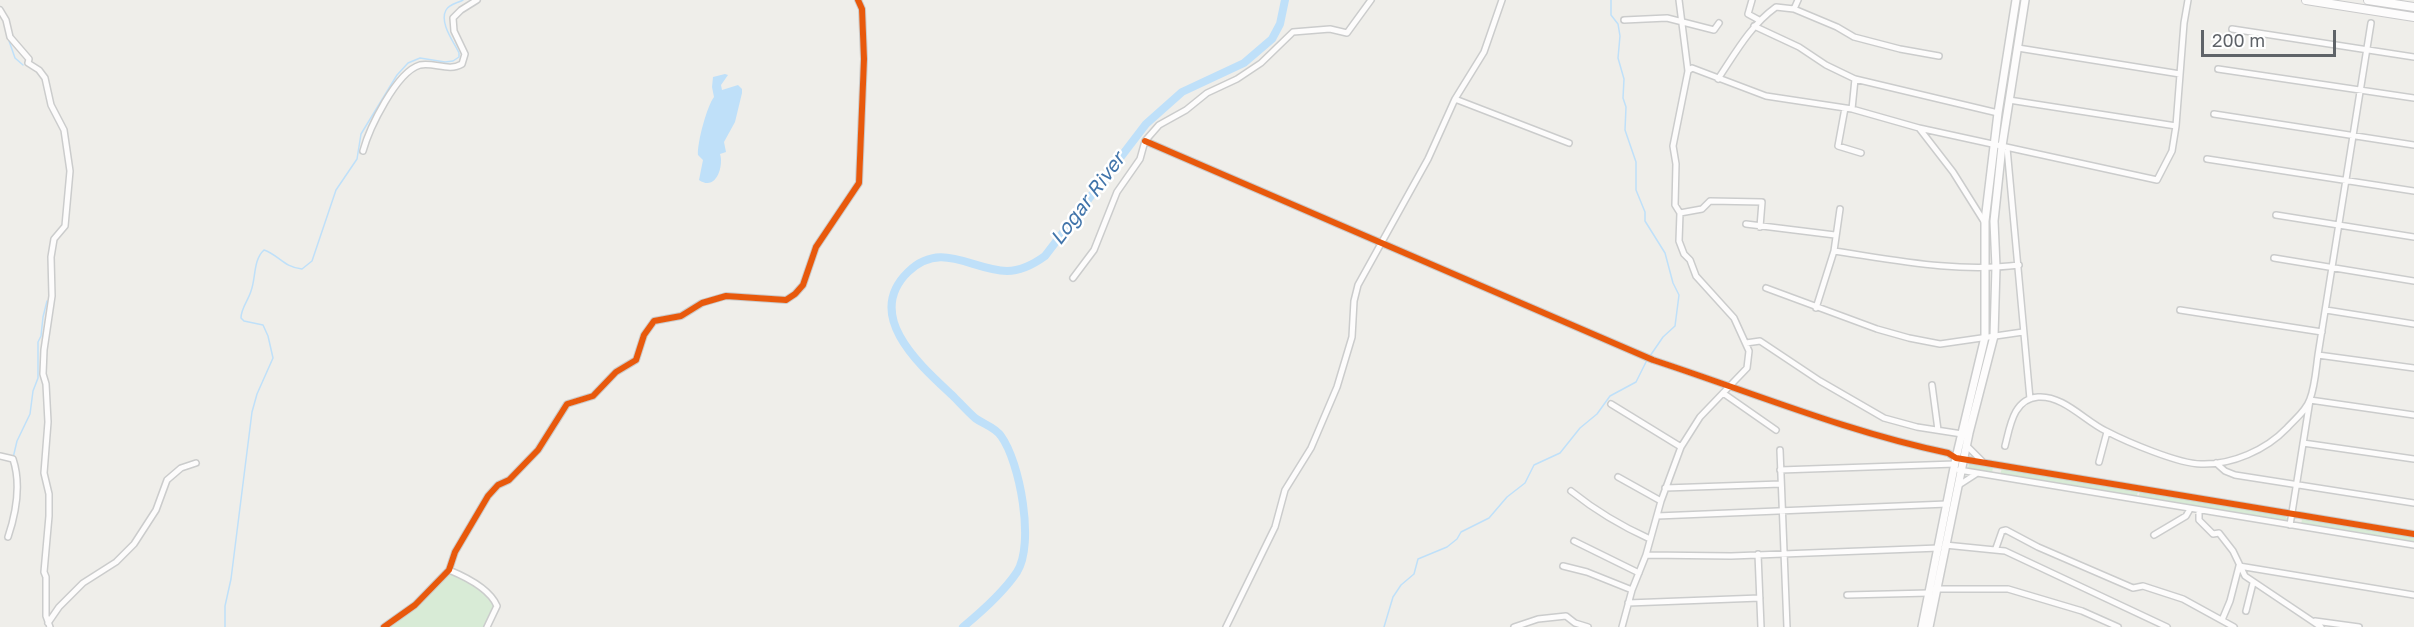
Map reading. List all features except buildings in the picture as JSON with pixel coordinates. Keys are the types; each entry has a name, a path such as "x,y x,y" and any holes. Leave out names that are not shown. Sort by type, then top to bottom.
{"main road":[{"path":"2306,0 2414,17"},
{"path":"2368,0 2414,7"}],"street":[{"path":"363,151 367,135 405,75 421,65 450,67 462,64 465,54 454,31 453,18 477,0"},
{"path":"384,627 415,605 449,570 455,552 488,496 498,485 509,480 538,450 567,404 593,396 616,372 636,360 644,335 654,321 681,316 702,303 726,296 786,300 803,285 816,247 859,183 864,59 862,9 858,0"},
{"path":"1073,278 1094,250 1117,192 1140,159 1145,141 1159,125 1186,110 1207,93 1237,79 1262,63 1293,32 1330,29 1347,33 1371,0"},
{"path":"1226,627 1275,527 1285,490 1311,448 1337,387 1355,326 1354,301 1358,285 1428,159 1455,99 1484,52 1502,0"},
{"path":"1622,627 1665,488 1681,447 1700,417 1747,368 1749,351 1734,318 1696,276 1690,260 1683,254 1679,241 1680,213 1675,205 1676,164 1673,146 1688,71 1679,0"},
{"path":"1752,0 1748,14 1759,20"},
{"path":"1794,9 1798,0"},
{"path":"2016,0 1998,113 2019,264 2030,399"},
{"path":"1922,627 1957,486 1962,434 1985,337 1985,224 2001,146 2025,0"},
{"path":"1688,71 1692,68 1766,96 1852,109 1918,128 2157,180 2172,151 2188,0"},
{"path":"1719,79 1754,26 1776,7 1794,9 1837,27 1854,37 1900,50 1939,56"},
{"path":"0,10 13,42 26,53 28,63 39,70 45,78 51,105 64,130 70,171 65,226 54,239 51,257 52,296 44,350 43,374 46,384 48,422 44,473 49,494 49,516 44,572 46,616 49,625"},
{"path":"1624,20 1661,18 1681,20 1714,30 1719,22"},
{"path":"2290,525 2371,23"},
{"path":"1754,26 1799,47 1826,65 1855,78 1998,113"},
{"path":"2232,29 2414,57"},
{"path":"2018,48 2180,74"},
{"path":"2218,69 2414,99"},
{"path":"1852,109 1855,78"},
{"path":"1455,99 1569,143"},
{"path":"2009,100 2176,126"},
{"path":"1845,108 1838,146 1862,153"},
{"path":"2214,114 2414,145"},
{"path":"1918,128 1953,172 1985,224"},
{"path":"1145,141 1653,360 1730,385 1853,430 1948,453 1958,464 1985,474 2414,545"},
{"path":"1942,546 1947,504 1966,445 1994,336 1996,267 1994,221 2001,146"},
{"path":"2206,159 2414,191"},
{"path":"1680,213 1702,209 1710,201 1761,202 1760,226"},
{"path":"1816,308 1834,251 1840,209"},
{"path":"2276,215 2414,237"},
{"path":"1746,224 1835,235"},
{"path":"1834,251 1953,268 2019,264"},
{"path":"2274,258 2414,281"},
{"path":"1766,288 1816,308 1909,339 1940,344 2023,332"},
{"path":"2180,310 2322,332"},
{"path":"2326,310 2414,324"},
{"path":"1746,343 1760,341 1820,381 1884,418 1962,434"},
{"path":"2318,355 2414,368"},
{"path":"1932,385 1938,430"},
{"path":"1723,393 1776,430"},
{"path":"2005,446 2012,415 2023,403 2036,397 2047,398 2065,405 2107,432 2164,455 2199,464 2216,463 2258,450 2276,439 2302,412 2310,400"},
{"path":"2310,400 2414,415"},
{"path":"1611,404 1681,447"},
{"path":"2099,462 2107,432"},
{"path":"2303,443 2414,459"},
{"path":"1966,445 1976,457 1989,464"},
{"path":"1780,450 1787,627"},
{"path":"0,456 13,459 15,464 17,493 15,518 8,537"},
{"path":"49,625 59,608 83,583 116,562 134,544 156,510 167,480 181,468 196,463"},
{"path":"2216,463 2225,471 2235,475 2414,503"},
{"path":"1780,470 1989,464 2414,534"},
{"path":"1994,476 1996,465"},
{"path":"1957,486 1969,477 1985,474"},
{"path":"1618,477 1661,501"},
{"path":"1665,488 1781,484"},
{"path":"1571,491 1598,512 1650,539"},
{"path":"1657,516 1947,504"},
{"path":"2154,535 2186,516 2190,509"},
{"path":"2199,511 2199,520 2213,534 2220,533 2233,551 2245,576 2321,627"},
{"path":"1996,548 2002,531 2006,530 2038,547 2133,588 2143,586 2183,599 2234,627"},
{"path":"1574,541 1618,565 1639,573"},
{"path":"1646,555 1681,557 1784,554 1942,546 1996,548 2167,627"},
{"path":"1758,554 1761,627"},
{"path":"2239,566 2414,595"},
{"path":"2222,620 2230,601 2239,566"},
{"path":"1563,567 1587,572 1632,590"},
{"path":"449,570 485,590 494,600 497,606 487,627"},
{"path":"2246,611 2253,583"},
{"path":"1847,595 2008,589 2082,610 2118,627"},
{"path":"1929,627 1932,591"},
{"path":"1628,603 1760,598"},
{"path":"1514,627 1538,619 1566,616 1575,623 1588,627"},
{"path":"2310,621 2360,627"}],"green space":[{"path":"1969,463 1993,467 1992,473 1968,469"},
{"path":"2002,468 2138,492 2136,498 2000,475"},
{"path":"2140,492 2285,516 2288,520 2286,522 2138,498"},
{"path":"2302,519 2414,536 2414,543 2301,525"},
{"path":"449,570 485,590 497,606 487,627 384,627 415,605"}],"water":[{"path":"728,75 721,85 722,90 738,85 742,93 735,122 724,142 726,152 720,154 720,171 714,180 705,183 699,180 703,160 698,155 699,142 714,97 713,77"}],"waterway":[{"path":"225,627 225,606 231,579 252,412 257,394 273,358 263,325 244,321 241,318 253,286 258,259 264,250 296,268 302,269 312,261 336,190 357,159 361,134 397,75 408,63 420,58 445,62 459,57 444,21 444,15 449,6 463,0"},
{"name":"Logar River","path":"963,627 1006,586 1017,572 1025,543 1023,503 1014,464 1001,436 969,413 926,370 901,339 894,323 892,306 896,289 908,272 932,258 956,259 1007,271 1017,270 1045,256 1146,124 1182,92 1244,63 1272,39 1280,24 1285,0"},
{"path":"1611,0 1611,15 1618,24 1620,36 1618,58 1624,79 1625,130 1636,162 1636,190 1645,212 1645,221 1665,253 1673,283 1679,295 1675,326 1663,337 1650,356"},
{"path":"8,38 15,58 23,65"},
{"path":"13,458 17,441 30,414 33,391 38,378 38,342 47,301"},
{"path":"1384,627 1393,597 1401,585 1414,574 1418,559 1447,547 1457,539 1461,532 1489,518 1507,497 1525,483 1534,465 1560,453 1580,428 1597,414 1610,396 1636,382 1647,360"}],"cycle path":[{"path":"384,627 415,605 449,570 455,552 488,496 498,485 509,480 538,450 567,404 593,396 616,372 636,360 644,335 654,321 681,316 702,303 726,296 786,300 803,285 816,247 859,183 864,59 862,9 858,0"},
{"path":"1145,141 1653,360 1836,423 1948,453 1956,458 2414,534"}]}
